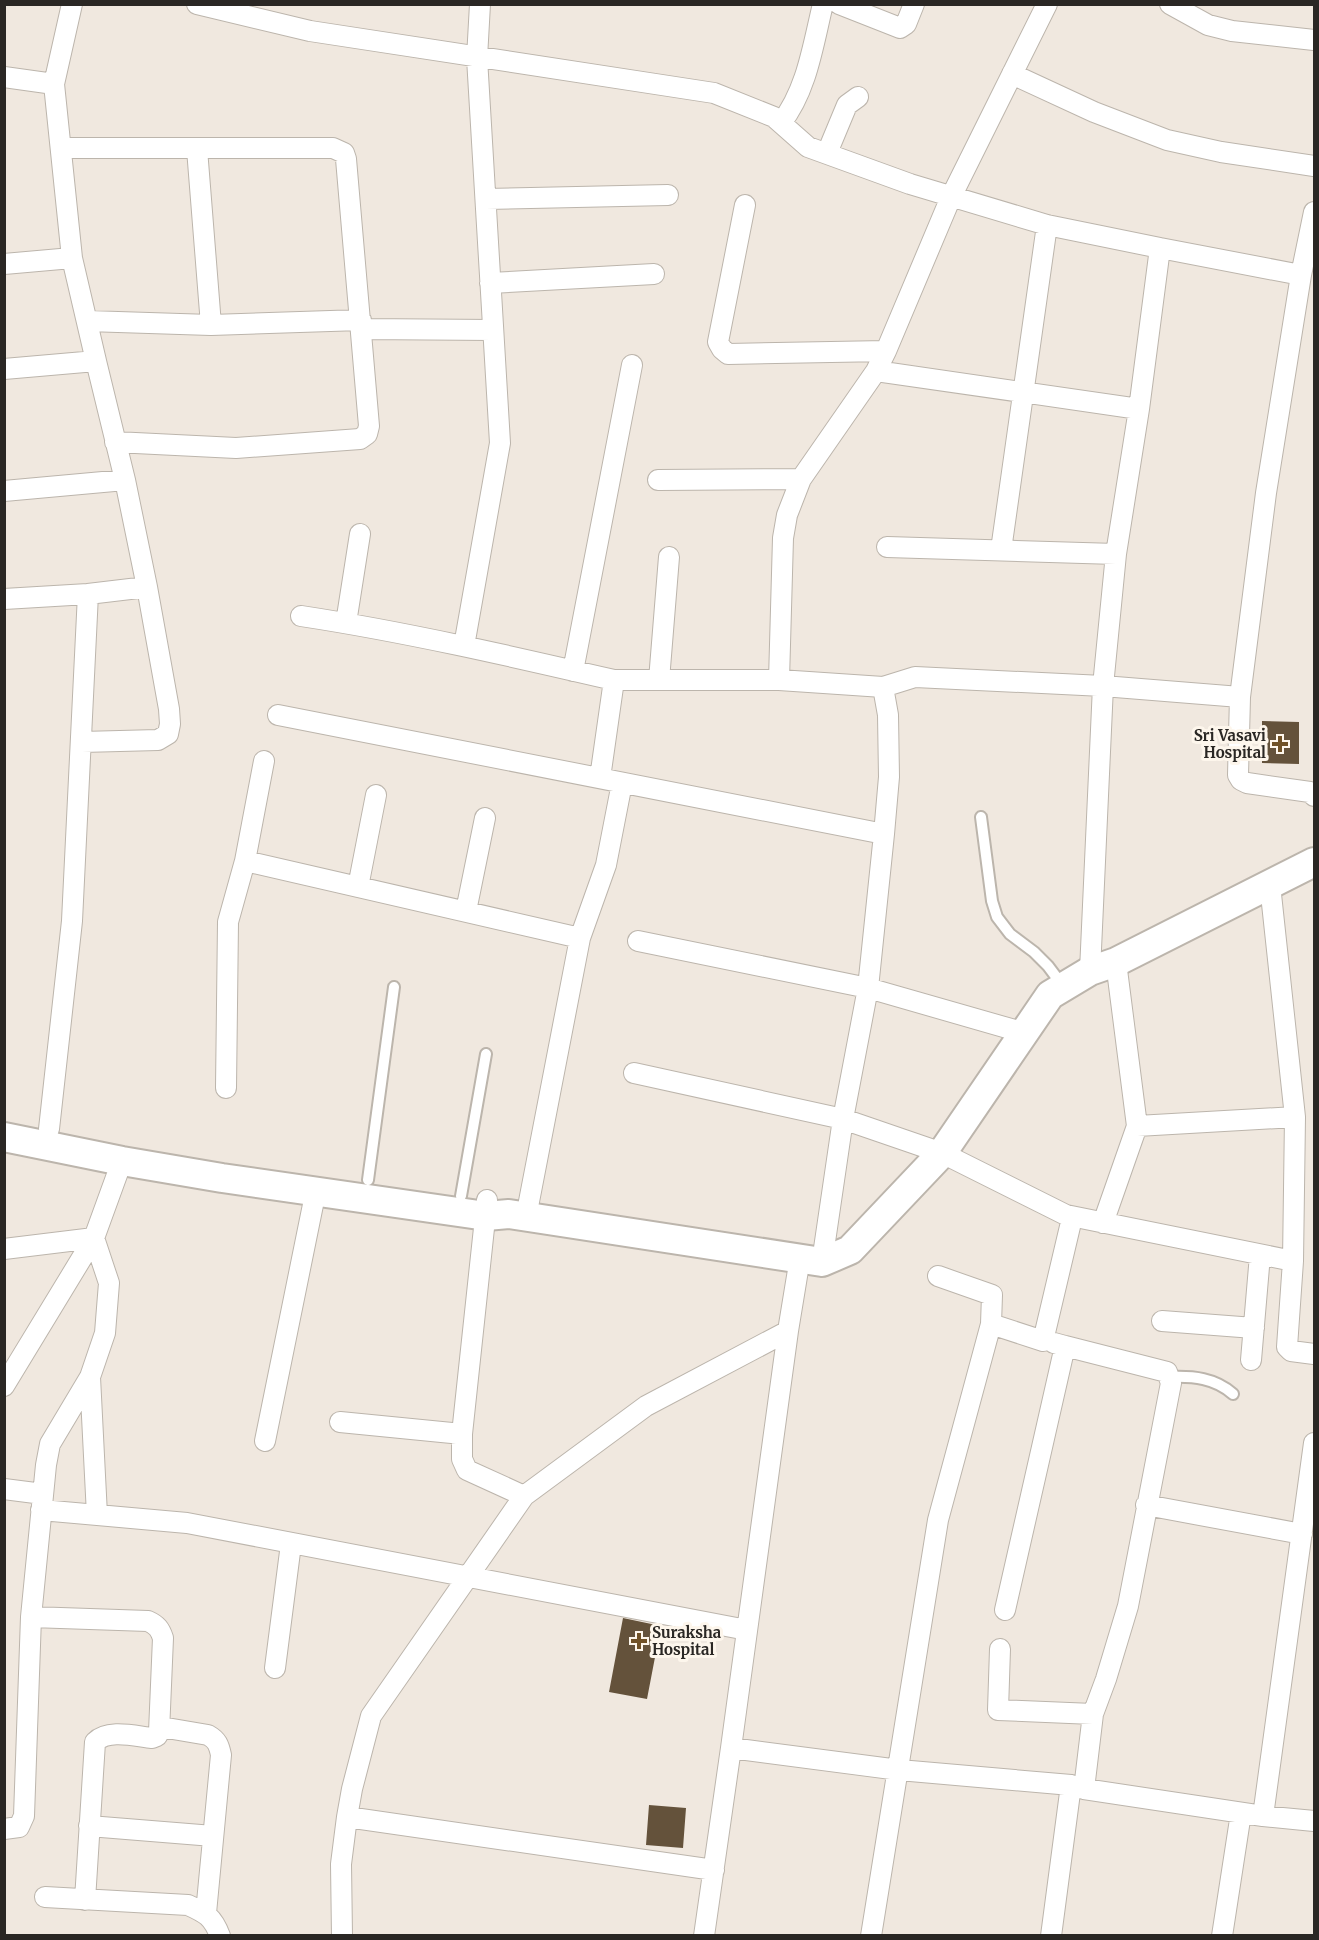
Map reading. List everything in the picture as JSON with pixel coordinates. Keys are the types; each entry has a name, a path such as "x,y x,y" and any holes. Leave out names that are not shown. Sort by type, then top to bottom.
{"main road":[{"path":"4,1120 146,1147 316,1190 494,1209 811,1260 850,1250 942,1153 1050,995 1103,966 1314,862"},
{"path":"4,1137 122,1161 368,1180 494,1209"}],"street":[{"path":"72,4 54,84 72,258 125,480 147,587 170,724 168,734 159,740 82,742"},
{"path":"197,4 310,31 714,93 774,117 808,147 951,197 1047,225 1301,275"},
{"path":"464,646 500,443 477,58 480,4"},
{"path":"782,123 792,110 802,84 823,4"},
{"path":"839,4 900,28 906,24 914,4"},
{"path":"779,680 783,538 787,515 801,479 876,371 951,197 1047,4"},
{"path":"1170,4 1208,25 1232,31 1314,40"},
{"path":"1012,74 1094,112 1167,140 1221,152 1314,166"},
{"path":"4,77 54,84"},
{"path":"827,153 847,105 858,97"},
{"path":"61,148 333,148 344,153 346,159 369,426 367,434 360,439 236,448 115,442"},
{"path":"197,149 211,325"},
{"path":"486,199 668,195"},
{"path":"746,206 718,342 722,349 728,354 886,351"},
{"path":"1314,212 1301,275 1266,493 1240,697 1238,775 1241,780 1310,792 1314,796"},
{"path":"1001,550 1047,225"},
{"path":"1103,1223 1137,1126 1103,966 1103,686 1116,554 1139,409 1160,248"},
{"path":"4,264 72,258"},
{"path":"490,283 654,274"},
{"path":"87,321 211,325 361,325 493,330"},
{"path":"4,369 96,361"},
{"path":"573,670 632,365"},
{"path":"876,371 1139,409"},
{"path":"658,480 801,479"},
{"path":"4,491 125,480"},
{"path":"346,623 360,534"},
{"path":"887,547 1116,554"},
{"path":"659,680 669,557"},
{"path":"4,599 88,594 147,587"},
{"path":"49,1129 72,921 88,594"},
{"path":"301,616 464,646 614,680 779,680 884,687 915,676 1103,686 1240,697"},
{"path":"600,778 614,680"},
{"path":"704,1935 788,1331 811,1260 843,1119 867,988 889,777 888,715 884,687"},
{"path":"278,715 884,834"},
{"path":"226,1088 228,922 245,861 264,761"},
{"path":"524,1496 466,1470 462,1460 462,1434 494,1209 580,938 606,865 622,783"},
{"path":"358,887 376,795"},
{"path":"466,911 484,818"},
{"path":"245,861 580,938"},
{"path":"1270,885 1295,1118 1293,1261 1287,1347 1291,1351 1314,1354"},
{"path":"638,941 867,988 1025,1033"},
{"path":"634,1073 843,1119 942,1153 1072,1218 1043,1341"},
{"path":"1137,1126 1295,1118"},
{"path":"4,1386 94,1238 122,1161"},
{"path":"265,1441 316,1190"},
{"path":"1066,1215 1293,1261"},
{"path":"4,1249 94,1238"},
{"path":"4,1829 19,1827 24,1816 31,1617 50,1443 90,1377 105,1333 109,1283 94,1238"},
{"path":"1251,1360 1260,1255"},
{"path":"871,1935 938,1520 991,1324 992,1294 938,1276"},
{"path":"1162,1321 1254,1328"},
{"path":"991,1324 1043,1341 1167,1372 1171,1383 1128,1606 1093,1714 1051,1935"},
{"path":"342,1935 341,1864 347,1817 352,1789 372,1716 524,1496 646,1406 788,1331"},
{"path":"1005,1610 1065,1346"},
{"path":"90,1377 97,1515"},
{"path":"340,1422 462,1434"},
{"path":"1263,1816 1306,1540 1314,1443"},
{"path":"4,1489 42,1502 97,1515 187,1523 747,1630"},
{"path":"1146,1505 1306,1540"},
{"path":"275,1668 291,1544"},
{"path":"31,1617 148,1621 156,1624 164,1638 161,1727 157,1736 152,1738 107,1734 95,1742 85,1900"},
{"path":"1000,1649 998,1710 1093,1714"},
{"path":"161,1727 208,1735 219,1744 221,1755 206,1913"},
{"path":"731,1748 899,1770 1078,1787 1242,1813 1314,1821"},
{"path":"1222,1935 1242,1813"},
{"path":"347,1817 714,1870"},
{"path":"89,1826 213,1836"},
{"path":"45,1897 188,1905 206,1913 217,1926 220,1935"}],"lane":[{"path":"981,817 992,901 997,917 1010,934 1048,966 1064,987"},
{"path":"368,1180 394,987"},
{"path":"486,1054 494,1209"},
{"path":"1170,1377 1209,1380 1223,1385 1233,1394"}],"building":[{"path":"1262,721 1299,722 1299,764 1262,763"},
{"path":"623,1618 661,1626 647,1699 609,1692"},
{"path":"649,1805 686,1808 683,1848 646,1845"}],"place":[{"name":"Sri Vasavi Hospital","path":"1280,744"},
{"name":"Suraksha Hospital","path":"639,1641"}]}
